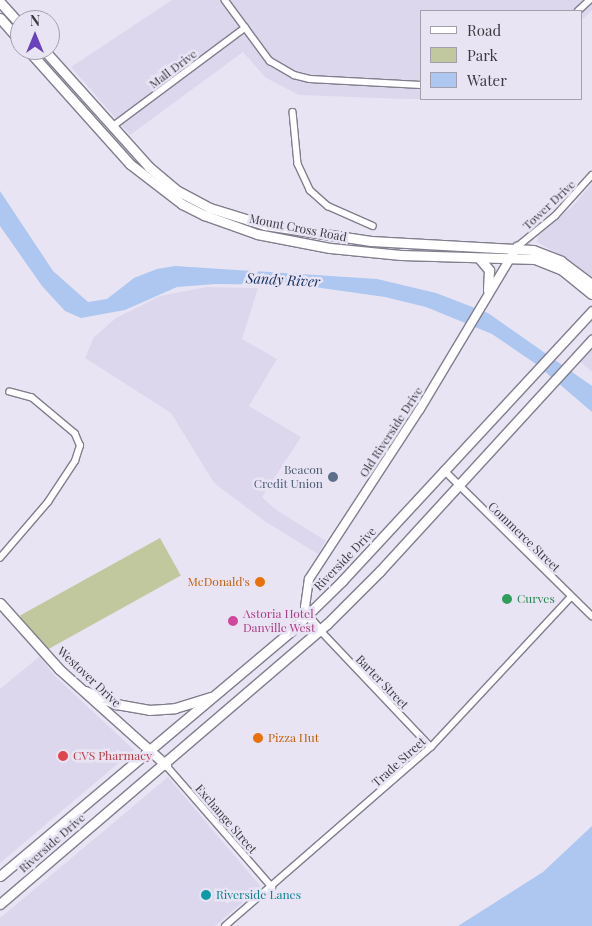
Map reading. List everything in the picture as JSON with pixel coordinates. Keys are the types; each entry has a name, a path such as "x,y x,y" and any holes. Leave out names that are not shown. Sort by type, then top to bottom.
{"main road":[{"path":"0,2 10,13"},
{"path":"0,18 10,30"},
{"name":"Mount Cross Road","path":"37,60 130,164 182,204 204,215 257,234 330,248 479,258 535,259 554,266 592,294"},
{"name":"Mount Cross Road","path":"53,60 112,127 164,181 195,201 234,216 297,231 383,242 516,247 561,261 592,284"},
{"path":"479,258 489,270 487,292"},
{"name":"Riverside Drive","path":"0,876 220,693 308,615 592,311"},
{"name":"Riverside Drive","path":"0,904 166,764 320,630 380,571 590,343"},
{"name":"Westover Drive","path":"0,603 59,669 150,752 166,764"},
{"path":"85,691 116,704 149,710 190,705 220,693"}],"street":[{"path":"225,0 270,61 296,76 420,85"},
{"path":"579,10 590,0"},
{"name":"Mall Drive","path":"112,127 246,28"},
{"path":"293,112 298,161 310,190 328,206 373,226"},
{"name":"Tower Drive","path":"516,247 554,217 592,175"},
{"name":"Old Riverside Drive","path":"308,615 305,596 311,576 410,425 487,292 516,247"},
{"path":"0,558 48,502 74,461 80,446 75,434 32,398 10,392"},
{"name":"Commerce Street","path":"444,470 458,486 592,616"},
{"name":"Trade Street","path":"225,926 431,747 571,597"},
{"path":"308,615 320,630"},
{"name":"Barter Street","path":"320,630 431,747"},
{"name":"Exchange Street","path":"166,764 272,887"}],"shaded area":[{"path":"172,0 592,0 592,10 582,20 582,10 420,10 420,99 299,95 266,78 243,52 130,135 71,67"},
{"path":"592,183 592,278 574,263 537,242 539,235 574,205"},
{"path":"206,287 258,288 242,339 277,359 249,406 301,437 262,497 275,509 326,541 318,554 266,522 214,483 171,413 85,358 94,337 116,318 160,296"},
{"path":"592,349 592,372 576,358"},
{"path":"40,656 55,676 134,750 0,863 0,689"},
{"path":"168,777 261,887 215,926 0,926 0,918"}],"green space":[{"path":"160,538 181,576 41,653 20,616"}],"water":[{"name":"Sandy River","path":"0,191 53,271 88,302 107,299 134,278 157,269 175,266 377,279 436,293 488,313 592,386 592,412 536,364 492,334 426,307 385,297 300,285 216,284 177,287 125,310 81,318 65,311 42,286 0,226"},
{"path":"592,826 592,926 458,926 543,872"}],"place":[{"name":"Beacon Credit Union","path":"333,477"},
{"name":"McDonald's","path":"260,582"},
{"name":"Curves","path":"507,599"},
{"name":"Astoria Hotel Danville West","path":"233,621"},
{"name":"Pizza Hut","path":"258,738"},
{"name":"CVS Pharmacy","path":"63,756"},
{"name":"Riverside Lanes","path":"206,895"}]}
